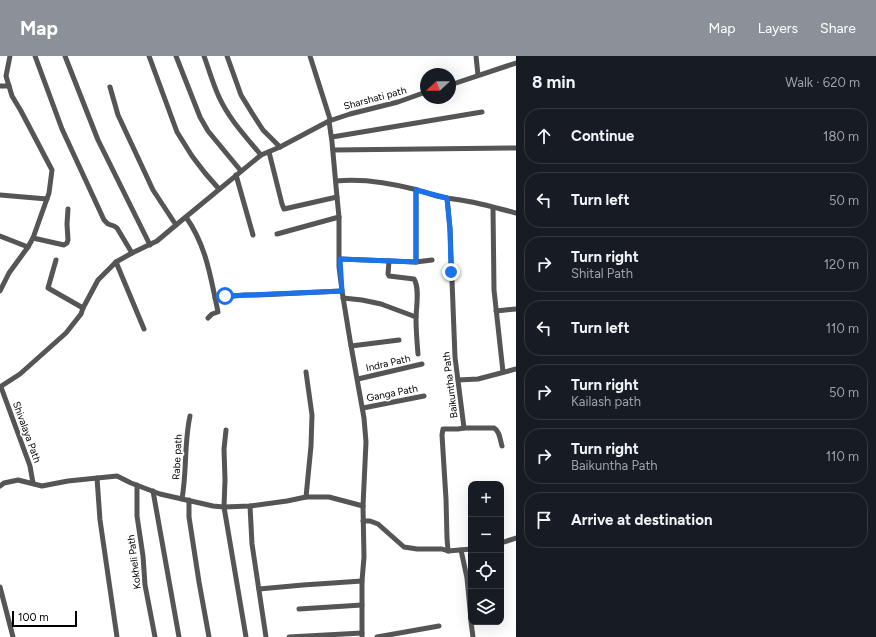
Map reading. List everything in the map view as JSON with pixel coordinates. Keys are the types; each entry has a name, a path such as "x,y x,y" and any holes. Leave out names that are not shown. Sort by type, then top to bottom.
{"street":[{"path":"0,290 9,273 33,238 49,193 52,170 22,111 12,96 6,76 10,56"},
{"path":"35,56 62,129 104,220 108,224 117,228 132,253"},
{"path":"65,56 98,140 150,244"},
{"path":"149,56 177,132 192,156 219,189"},
{"path":"176,56 204,124 242,171"},
{"path":"204,56 219,98 245,137 261,155"},
{"path":"227,56 241,95 263,130 280,147"},
{"path":"289,637 362,635 362,581 364,557 363,506 366,442 363,408 342,291 339,217 330,119 310,56"},
{"path":"476,56 478,75"},
{"path":"456,82 516,63"},
{"path":"0,86 9,86"},
{"path":"110,88 118,115 153,190 176,225"},
{"name":"Sharshati path","path":"0,387 20,374 66,333 81,314 98,280 116,262 150,244 157,242 261,155 280,147 329,121 398,102 420,94"},
{"path":"332,137 482,112"},
{"path":"333,150 516,148"},
{"path":"269,152 284,209 337,197"},
{"path":"236,175 253,235"},
{"path":"336,181 364,180 386,183 516,213"},
{"path":"416,190 416,262"},
{"path":"0,196 47,200"},
{"name":"Baikuntha Path","path":"447,198 458,380 464,428 443,429 442,435 447,504 448,551"},
{"path":"494,208 494,290 503,372"},
{"path":"33,238 64,245 67,243 68,209"},
{"path":"186,217 204,252 215,298 218,312 212,314 208,318"},
{"path":"277,234 339,217"},
{"path":"0,236 28,247"},
{"path":"340,259 416,262 432,260"},
{"path":"56,260 48,288 83,308"},
{"path":"389,260 389,276 415,280 417,291 416,317 418,354"},
{"path":"116,262 144,329"},
{"path":"215,298 244,295 342,291"},
{"path":"343,298 381,304 416,317"},
{"path":"496,311 516,309"},
{"path":"351,346 399,340"},
{"name":"Indra Path","path":"358,380 422,364"},
{"path":"458,380 478,379 516,369"},
{"path":"306,372 312,415 311,446 306,496"},
{"name":"Shivalaya Path","path":"0,387 30,466 33,484"},
{"name":"Ganga Path","path":"363,408 424,396"},
{"name":"Rabe path","path":"182,499 185,484 188,426 190,416"},
{"path":"464,428 494,428 498,432 502,446"},
{"path":"226,430 224,449 226,480 224,507 246,637"},
{"path":"0,486 18,480 42,486 68,481 117,476 160,494 213,506 250,506 287,502 306,496 329,497 363,506"},
{"path":"97,478 100,520 117,637"},
{"name":"Kokheli Path","path":"137,485 137,516 143,556 145,585 155,637"},
{"path":"152,491 179,637"},
{"path":"189,500 189,517 209,637"},
{"path":"250,506 252,544 266,637"},
{"path":"363,521 370,521 378,524 404,547 417,549 442,549 448,551 468,549"},
{"path":"504,542 516,538"},
{"path":"461,550 468,589"},
{"path":"259,589 362,581"},
{"path":"0,587 14,637"},
{"path":"299,610 362,605"},
{"path":"472,625 473,637"},
{"path":"377,637 439,626"}],"route":[{"path":"225,296 342,291 339,267 340,259 416,262 416,190 447,198 450,229 451,272"}]}
